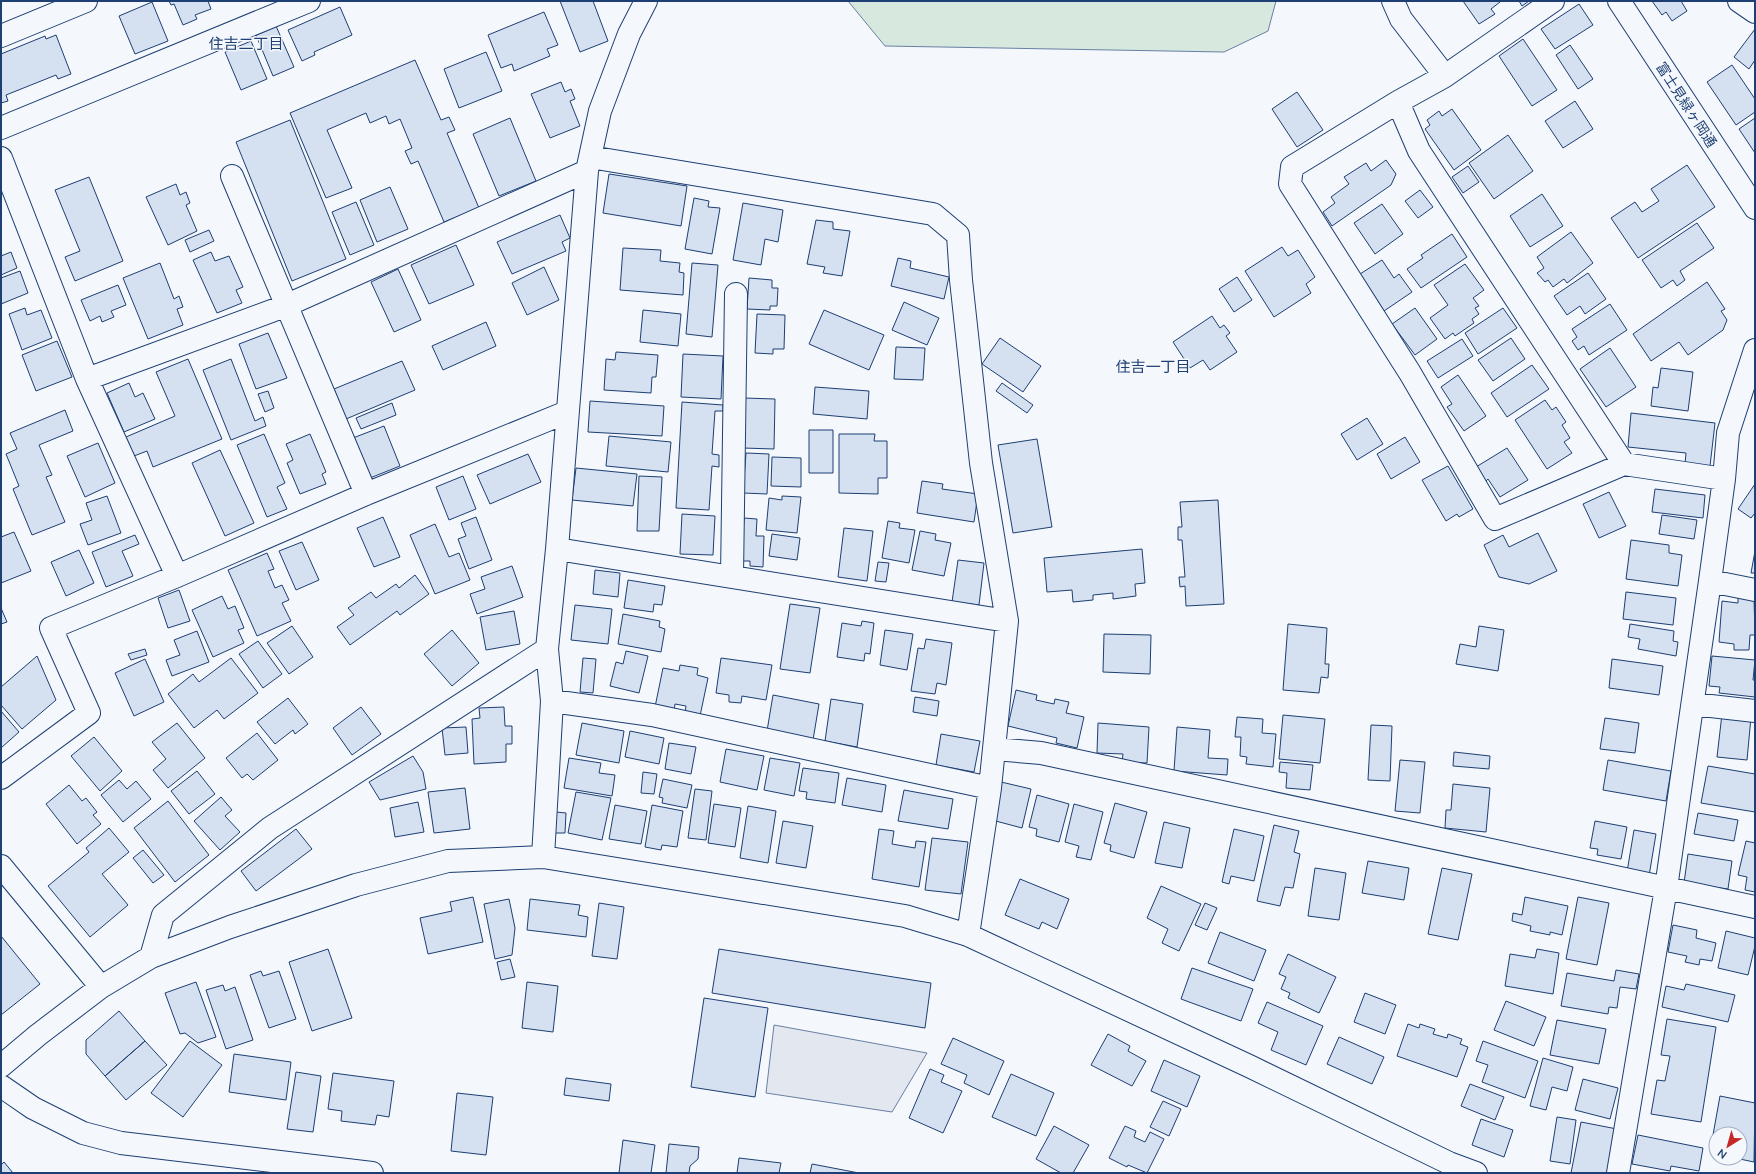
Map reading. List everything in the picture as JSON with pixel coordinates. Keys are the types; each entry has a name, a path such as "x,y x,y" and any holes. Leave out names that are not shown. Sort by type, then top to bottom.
{"street":[{"path":"1,36 46,8 86,1"},
{"path":"1,128 309,1"},
{"path":"543,857 552,700 547,649 557,549 567,412 589,164 600,111 629,34 646,1"},
{"path":"1394,1 1401,19 1445,76"},
{"path":"1553,1 1445,76 1398,102 1292,167 1290,184 1410,373 1495,518 1624,464 1724,479"},
{"name":"富士見緑ヶ岡通","path":"1619,1 1755,208"},
{"path":"1739,1 1755,12"},
{"path":"1398,102 1419,151 1624,464"},
{"path":"1,158 88,379 177,576"},
{"path":"88,379 285,306 589,164 933,214 958,235 961,280 981,463 1006,621 990,788 968,936"},
{"path":"232,176 285,306 366,494"},
{"path":"732,576 736,294"},
{"path":"1618,1173 1666,888 1710,582 1724,479 1728,433 1755,350"},
{"path":"1,778 88,712 51,628 177,576 366,494 567,412"},
{"path":"557,549 1006,621"},
{"path":"1710,582 1755,590"},
{"path":"151,956 163,916 270,828 547,649"},
{"path":"552,700 652,715 990,788"},
{"path":"1693,704 1755,711"},
{"path":"994,748 1041,753 1755,906"},
{"path":"1,1066 38,1035 101,987 151,956 230,927 356,885 448,861 543,857 905,916 968,936 1249,1066 1449,1163 1476,1173"},
{"path":"1,866 101,987"},
{"path":"1,1086 33,1108 83,1133 121,1143 372,1173"}],"shaded area":[{"path":"848,1 1276,1 1268,31 1224,52 885,46"},
{"path":"774,1025 927,1053 892,1112 766,1093"}],"building":[{"path":"169,1 208,1 211,9 195,15 197,19 183,25 174,4 171,5"},
{"path":"560,1 593,1 608,41 580,52"},
{"path":"1463,1 1500,2 1491,9 1495,14 1479,24"},
{"path":"1519,1 1529,1 1522,6"},
{"path":"1652,1 1681,1 1687,11 1672,21 1666,12 1662,15"},
{"path":"152,2 168,41 135,54 119,16"},
{"path":"1579,4 1593,25 1555,49 1541,29"},
{"path":"340,7 352,35 314,52 315,55 302,61 288,30"},
{"path":"544,12 558,45 547,49 550,56 514,71 512,64 501,68 488,35"},
{"path":"276,26 294,67 273,76 256,35"},
{"path":"1755,29 1755,60 1749,69 1734,57"},
{"path":"56,35 71,74 58,79 56,75 6,95 8,101 1,103 1,54 45,36 46,39"},
{"path":"1523,39 1557,90 1532,106 1499,56"},
{"path":"251,41 267,79 241,90 225,52"},
{"path":"1570,45 1593,79 1578,89 1556,55"},
{"path":"486,52 502,91 459,108 444,69"},
{"path":"415,60 441,120 449,117 455,130 447,133 479,208 444,222 418,161 411,164 405,151 412,148 400,119 389,124 386,116 370,123 366,113 327,130 352,188 326,198 290,113"},
{"path":"1732,65 1755,99 1755,112 1736,125 1707,82"},
{"path":"561,82 565,92 571,89 575,99 570,101 580,126 550,138 531,94"},
{"path":"1297,92 1323,130 1297,147 1272,109"},
{"path":"1575,101 1593,129 1563,148 1545,121"},
{"path":"1452,109 1481,150 1454,170 1425,129 1430,125 1427,120 1439,111 1442,116"},
{"path":"510,118 536,181 499,196 473,134"},
{"path":"1755,118 1755,153 1739,129"},
{"path":"290,120 346,259 292,281 236,142"},
{"path":"1508,135 1533,171 1494,199 1469,163"},
{"path":"1386,160 1396,174 1391,185 1332,226 1323,212 1335,203 1331,197 1349,184 1344,177 1366,163 1371,171"},
{"path":"1687,165 1715,207 1638,258 1611,218 1635,202 1642,212 1659,201 1651,189"},
{"path":"1468,166 1479,182 1463,193 1452,177"},
{"path":"609,174 687,186 681,226 603,213"},
{"path":"89,177 123,261 75,281 65,257 80,251 55,190"},
{"path":"176,184 180,195 186,192 190,203 186,205 197,231 168,245 146,197"},
{"path":"390,187 408,229 377,242 360,200"},
{"path":"1420,190 1433,207 1418,218 1405,201"},
{"path":"1542,194 1563,226 1530,247 1510,216"},
{"path":"694,198 709,201 708,207 720,208 712,254 685,249"},
{"path":"356,202 374,245 350,255 332,212"},
{"path":"743,203 783,210 778,242 765,239 761,265 733,260"},
{"path":"1382,204 1403,234 1375,254 1354,223"},
{"path":"560,215 570,238 562,242 566,251 512,274 497,242"},
{"path":"816,220 833,222 833,229 850,231 842,276 823,273 825,267 807,264"},
{"path":"1697,223 1714,248 1680,271 1685,280 1677,286 1673,280 1661,288 1642,260"},
{"path":"209,230 214,241 190,252 185,240"},
{"path":"1571,232 1593,263 1567,283 1564,279 1553,287 1548,280 1545,282 1537,273 1544,268 1537,257"},
{"path":"1452,234 1467,257 1421,288 1407,269 1423,258 1421,255"},
{"path":"456,245 474,285 429,304 411,265"},
{"path":"1282,247 1288,256 1298,250 1315,277 1306,284 1311,293 1274,317 1245,271"},
{"path":"623,248 661,250 660,261 680,263 679,272 684,273 683,295 620,290"},
{"path":"11,252 17,268 1,275 1,256"},
{"path":"211,252 215,261 229,256 243,287 236,290 242,303 217,313 193,260"},
{"path":"898,258 911,261 910,268 949,277 944,299 891,286"},
{"path":"1382,260 1394,278 1399,274 1412,292 1384,311 1360,274"},
{"path":"160,263 174,299 179,296 183,307 177,309 183,325 148,339 123,278"},
{"path":"692,263 718,265 712,337 686,334"},
{"path":"1465,264 1484,290 1473,298 1479,306 1475,308 1479,314 1472,319 1474,323 1455,336 1453,333 1445,339 1430,318 1448,305 1434,285"},
{"path":"544,267 559,300 527,315 512,283"},
{"path":"398,269 421,320 394,332 371,282"},
{"path":"20,271 28,293 1,304 1,278"},
{"path":"1588,273 1606,299 1585,314 1580,306 1567,315 1554,296"},
{"path":"1237,277 1252,300 1234,312 1219,289"},
{"path":"749,278 772,280 772,288 778,288 777,306 770,306 770,310 747,309"},
{"path":"1707,282 1725,309 1721,311 1727,320 1723,330 1688,355 1679,342 1651,361 1633,334"},
{"path":"118,285 126,305 111,311 114,317 102,322 100,316 90,321 81,300"},
{"path":"904,302 939,318 927,345 892,330"},
{"path":"1610,304 1627,330 1589,355 1584,346 1578,350 1572,341 1577,337 1572,329"},
{"path":"25,308 27,315 41,310 52,338 22,350 9,314"},
{"path":"1415,308 1437,339 1415,355 1392,324"},
{"path":"1503,308 1517,328 1478,354 1465,333"},
{"path":"643,310 681,314 678,346 640,342"},
{"path":"824,310 884,335 869,370 809,344"},
{"path":"757,314 785,315 784,349 773,349 773,354 755,353"},
{"path":"1212,316 1220,328 1224,325 1230,333 1226,336 1237,352 1210,370 1203,360 1190,368 1173,342"},
{"path":"486,322 496,346 443,370 432,346"},
{"path":"268,333 287,378 256,389 239,344"},
{"path":"1000,338 1041,366 1023,392 982,364"},
{"path":"1511,338 1525,359 1493,381 1478,360"},
{"path":"1462,339 1473,356 1438,378 1427,361"},
{"path":"57,341 72,377 36,391 22,355"},
{"path":"896,347 925,348 923,380 894,379"},
{"path":"1610,348 1636,387 1606,407 1580,369"},
{"path":"616,352 658,355 656,377 652,377 651,393 604,390 606,359 615,360"},
{"path":"683,354 723,356 721,399 681,397"},
{"path":"188,359 222,439 153,467 147,451 134,456 126,437 175,416 156,372"},
{"path":"231,359 255,421 263,417 266,426 231,440 203,370"},
{"path":"402,361 415,390 346,419 334,389"},
{"path":"1532,365 1549,389 1507,417 1491,393"},
{"path":"1661,368 1693,372 1688,411 1651,406 1653,387 1658,388"},
{"path":"1458,375 1486,416 1464,431 1447,407 1452,404 1441,387"},
{"path":"129,383 135,397 143,393 155,419 124,432 107,393"},
{"path":"1002,383 1033,405 1027,413 996,391"},
{"path":"815,387 869,391 867,419 813,414"},
{"path":"268,391 274,408 265,412 258,394"},
{"path":"744,398 775,399 774,449 743,448"},
{"path":"1545,400 1552,410 1556,407 1566,422 1562,425 1570,438 1564,442 1572,453 1547,469 1515,420"},
{"path":"590,401 664,406 662,436 588,432"},
{"path":"682,402 723,405 723,411 715,411 712,454 719,455 719,467 712,466 709,510 676,508"},
{"path":"392,403 396,415 361,429 356,418"},
{"path":"65,410 73,431 39,445 52,475 46,477 65,522 32,535 13,489 19,486 6,454 17,449 10,433"},
{"path":"1631,413 1715,423 1710,466 1685,464 1686,453 1628,447"},
{"path":"1367,418 1383,444 1357,460 1341,434"},
{"path":"384,426 400,466 370,478 353,438"},
{"path":"809,430 833,430 833,473 809,473"},
{"path":"264,434 285,483 277,487 287,509 267,517 237,445"},
{"path":"310,434 326,472 322,474 326,484 300,494 287,463 293,460 286,444"},
{"path":"839,434 875,434 874,441 887,441 887,478 878,478 878,494 839,493"},
{"path":"609,436 671,442 668,472 606,466"},
{"path":"1405,437 1420,462 1391,479 1377,454"},
{"path":"1037,439 1052,527 1013,533 998,445"},
{"path":"98,443 115,483 85,497 67,456"},
{"path":"1507,448 1528,480 1500,497 1488,479 1485,482 1476,467"},
{"path":"220,450 254,523 225,536 192,463"},
{"path":"746,453 769,454 767,494 743,493"},
{"path":"528,454 541,482 490,504 477,475"},
{"path":"772,457 801,458 801,487 771,486"},
{"path":"1448,466 1473,509 1459,517 1457,514 1446,521 1422,480"},
{"path":"576,468 637,474 633,506 572,500"},
{"path":"463,476 476,509 449,520 436,487"},
{"path":"639,476 662,477 659,531 637,531"},
{"path":"922,481 943,484 942,489 978,494 974,522 917,513"},
{"path":"1755,484 1755,513 1751,518 1738,509"},
{"path":"1655,489 1705,495 1703,518 1652,512"},
{"path":"1609,492 1626,526 1599,538 1583,504"},
{"path":"107,496 121,533 88,545 80,524 92,520 86,503"},
{"path":"782,496 801,497 797,533 766,530 769,498 782,500"},
{"path":"1218,500 1224,604 1186,606 1185,586 1180,587 1179,577 1185,577 1182,540 1178,540 1178,527 1182,527 1180,502"},
{"path":"682,514 715,516 713,555 680,554"},
{"path":"1662,515 1697,520 1694,539 1659,534"},
{"path":"383,517 400,557 374,567 357,528"},
{"path":"476,517 492,560 469,569 458,539 466,536 461,523"},
{"path":"744,518 757,519 756,536 764,536 763,567 750,566 750,561 741,561"},
{"path":"888,521 900,523 899,528 915,530 909,563 882,558"},
{"path":"435,524 449,557 459,553 470,580 435,594 410,535"},
{"path":"844,528 873,531 867,581 838,577"},
{"path":"920,531 936,534 935,540 951,543 944,576 912,570"},
{"path":"14,532 31,571 1,583 1,537"},
{"path":"1538,533 1557,571 1529,584 1499,577 1484,545 1503,535 1509,547"},
{"path":"772,534 800,538 797,560 769,556"},
{"path":"135,535 139,544 122,551 133,576 106,587 92,552"},
{"path":"1631,540 1669,545 1669,553 1682,555 1678,586 1626,579"},
{"path":"302,542 319,580 296,590 279,551"},
{"path":"1142,549 1145,583 1135,584 1136,596 1113,599 1113,593 1093,595 1093,600 1073,602 1072,590 1047,592 1044,558"},
{"path":"79,550 94,583 66,596 51,562"},
{"path":"1755,551 1755,573 1751,573"},
{"path":"267,553 274,569 268,571 275,588 282,585 289,600 282,603 291,621 257,636 228,570"},
{"path":"958,560 984,563 979,605 952,602"},
{"path":"878,562 889,563 886,582 875,581"},
{"path":"512,566 523,597 477,614 470,594 485,589 481,577"},
{"path":"595,570 620,573 618,597 593,594"},
{"path":"415,575 429,594 400,615 397,611 350,645 337,627 354,615 348,608 371,592 376,598 396,584 399,588"},
{"path":"628,580 665,586 662,605 654,604 653,612 624,608"},
{"path":"179,590 190,621 168,628 158,598"},
{"path":"1626,592 1676,598 1673,625 1623,619"},
{"path":"222,596 228,609 235,606 244,628 238,630 244,643 213,657 192,610"},
{"path":"1738,596 1754,598 1755,635 1750,635 1749,650 1734,650 1734,644 1719,642 1722,601 1738,603"},
{"path":"790,604 820,608 810,673 780,669"},
{"path":"575,605 612,609 608,644 571,640"},
{"path":"1,608 7,622 1,624"},
{"path":"514,611 520,644 486,650 480,617"},
{"path":"623,614 660,621 659,627 665,629 661,652 618,644"},
{"path":"862,621 874,623 870,654 865,653 864,661 837,657 842,623 861,626"},
{"path":"1288,624 1327,628 1325,664 1329,664 1328,678 1321,677 1319,693 1283,690"},
{"path":"1630,624 1674,631 1673,641 1678,642 1676,656 1638,649 1640,639 1628,637"},
{"path":"292,626 313,657 289,674 267,643"},
{"path":"1479,626 1504,630 1498,671 1456,664 1460,644 1476,647"},
{"path":"452,630 479,663 452,686 424,654"},
{"path":"885,630 913,634 907,670 880,665"},
{"path":"197,631 209,662 172,676 166,660 180,655 174,640"},
{"path":"1104,634 1151,635 1150,674 1103,672"},
{"path":"926,639 952,643 946,685 937,683 935,694 911,691 918,648 924,649"},
{"path":"258,641 282,674 263,688 239,654"},
{"path":"145,649 147,655 131,660 128,654"},
{"path":"626,651 648,656 639,693 610,686 616,662 623,664"},
{"path":"37,656 56,700 22,729 1,705 1,687"},
{"path":"1712,656 1755,660 1753,680 1755,680 1755,697 1719,693 1720,687 1709,686"},
{"path":"231,658 258,693 224,719 217,710 194,728 168,694 193,674 199,682"},
{"path":"583,658 596,659 593,693 580,692"},
{"path":"721,658 772,665 766,700 742,696 741,703 729,702 729,695 716,693"},
{"path":"145,659 164,702 134,716 115,673"},
{"path":"1612,659 1663,666 1659,695 1609,688"},
{"path":"680,665 698,668 697,675 708,678 700,716 685,713 686,706 675,704 674,711 655,707 663,668 679,671"},
{"path":"1016,690 1037,695 1036,700 1054,704 1055,699 1069,702 1066,713 1084,717 1077,748 1056,743 1057,738 1008,726"},
{"path":"773,695 819,704 813,740 767,731"},
{"path":"915,697 939,701 937,716 913,712"},
{"path":"288,698 308,724 295,734 293,730 275,744 257,722"},
{"path":"831,699 863,704 857,747 825,741"},
{"path":"361,707 381,734 352,755 333,728"},
{"path":"504,707 505,726 512,726 512,744 506,744 506,762 474,764 472,719 480,718 479,708"},
{"path":"1,711 19,732 1,748"},
{"path":"1722,714 1751,717 1747,760 1717,757"},
{"path":"1283,715 1325,719 1320,763 1279,759"},
{"path":"1237,717 1263,719 1262,733 1276,734 1273,767 1246,764 1247,757 1240,756 1241,737 1235,737"},
{"path":"1605,718 1639,723 1635,753 1600,749"},
{"path":"177,723 205,758 168,788 153,770 166,759 152,742"},
{"path":"582,723 624,731 619,763 576,755"},
{"path":"1098,723 1149,727 1147,763 1122,762 1123,754 1097,753"},
{"path":"1371,725 1392,726 1390,781 1368,780"},
{"path":"466,727 468,753 445,755 442,728"},
{"path":"1177,727 1210,730 1208,758 1228,759 1227,775 1174,771"},
{"path":"630,731 664,738 659,764 625,757"},
{"path":"257,733 278,760 253,780 247,774 242,778 226,758"},
{"path":"941,734 980,741 974,772 936,765"},
{"path":"94,737 122,771 100,791 71,756"},
{"path":"669,743 696,747 691,774 665,769"},
{"path":"726,749 764,756 757,790 720,782"},
{"path":"1454,752 1490,756 1489,769 1453,766"},
{"path":"413,756 423,772 426,789 380,800 369,782"},
{"path":"569,758 601,763 599,773 615,775 612,796 564,788"},
{"path":"770,758 800,763 794,796 764,790"},
{"path":"1400,760 1425,762 1420,813 1395,811"},
{"path":"1608,760 1671,771 1666,801 1603,790"},
{"path":"1280,762 1313,765 1310,790 1286,788 1287,773 1279,772"},
{"path":"1708,766 1755,774 1755,812 1701,803"},
{"path":"803,768 839,773 835,803 806,799 807,792 799,791"},
{"path":"197,771 215,794 189,814 171,791"},
{"path":"643,772 657,774 654,794 641,793"},
{"path":"847,778 886,785 882,812 842,805"},
{"path":"663,779 692,785 687,808 662,803 663,798 659,797"},
{"path":"119,780 127,789 136,781 151,799 123,822 101,795"},
{"path":"1001,782 1031,789 1022,828 992,820"},
{"path":"1453,784 1490,788 1486,832 1445,828 1446,810 1451,810"},
{"path":"69,785 82,801 86,798 97,812 93,815 101,824 77,844 46,804"},
{"path":"465,788 470,829 434,833 428,792"},
{"path":"695,789 712,791 706,840 688,838"},
{"path":"904,790 953,799 948,829 898,821"},
{"path":"576,792 611,798 602,840 568,833"},
{"path":"1037,795 1069,804 1059,842 1036,836 1037,829 1029,827"},
{"path":"221,797 232,810 225,816 240,832 220,850 194,821"},
{"path":"168,801 209,855 175,882 134,828"},
{"path":"418,802 424,832 395,837 390,808"},
{"path":"1115,803 1147,812 1134,858 1110,851 1111,845 1104,843"},
{"path":"714,804 741,808 735,847 708,843"},
{"path":"1074,804 1103,812 1091,860 1076,857 1079,846 1065,842"},
{"path":"615,805 647,811 641,844 609,839"},
{"path":"652,805 683,811 677,847 662,845 661,850 645,847"},
{"path":"748,806 776,811 768,863 740,858"},
{"path":"556,812 566,813 565,833 555,833"},
{"path":"1698,813 1738,820 1734,841 1694,834"},
{"path":"783,821 813,826 806,868 776,863"},
{"path":"1595,821 1627,827 1621,859 1597,855 1598,849 1590,848"},
{"path":"1164,822 1190,828 1182,868 1155,863"},
{"path":"1274,825 1299,831 1294,852 1300,854 1293,888 1285,887 1280,906 1257,901"},
{"path":"109,828 129,852 102,874 128,905 90,937 48,886 89,852 86,848"},
{"path":"296,829 312,849 256,891 241,871"},
{"path":"879,829 894,831 892,844 915,848 916,841 926,842 919,887 872,879"},
{"path":"1234,829 1264,836 1254,881 1231,876 1229,884 1222,882"},
{"path":"1634,830 1656,834 1649,876 1627,872"},
{"path":"932,838 968,842 961,894 925,890"},
{"path":"1746,841 1755,843 1755,892 1745,890 1747,877 1738,875"},
{"path":"143,850 164,875 153,883 133,858"},
{"path":"1688,854 1732,861 1728,889 1684,883"},
{"path":"1368,861 1409,868 1404,900 1362,893"},
{"path":"1315,868 1346,873 1339,920 1308,916"},
{"path":"1442,868 1472,874 1458,940 1428,934"},
{"path":"1020,879 1069,899 1057,929 1042,922 1039,929 1005,915"},
{"path":"1161,886 1201,904 1179,951 1162,943 1168,929 1147,918"},
{"path":"473,897 483,942 428,954 420,918 452,911 450,902"},
{"path":"1525,897 1568,906 1562,935 1550,932 1550,935 1530,931 1531,926 1512,921 1513,913 1522,915"},
{"path":"1578,897 1609,903 1597,965 1566,959"},
{"path":"509,899 515,928 512,955 495,959 484,904"},
{"path":"530,899 580,905 578,915 588,917 586,937 527,930"},
{"path":"599,903 624,907 617,959 592,956"},
{"path":"1205,903 1217,908 1207,930 1195,925"},
{"path":"1673,925 1697,930 1696,938 1716,943 1712,961 1700,959 1699,965 1685,962 1687,956 1668,952"},
{"path":"1726,931 1755,938 1755,946 1748,975 1718,968"},
{"path":"1220,932 1266,950 1254,981 1208,963"},
{"path":"1,936 40,984 1,1015"},
{"path":"328,949 352,1018 312,1031 289,962"},
{"path":"719,949 931,983 925,1028 712,993"},
{"path":"1537,949 1559,953 1553,994 1505,986 1510,954 1535,958"},
{"path":"1288,954 1336,977 1319,1013 1288,998 1290,993 1281,989 1286,977 1279,974"},
{"path":"510,959 515,977 501,980 497,962"},
{"path":"1192,968 1253,989 1241,1021 1181,999"},
{"path":"1616,970 1639,974 1636,989 1620,987 1617,1008 1609,1007 1608,1014 1561,1006 1567,973 1614,981"},
{"path":"261,971 263,976 279,971 296,1019 269,1028 250,975"},
{"path":"196,982 216,1037 198,1043 185,1033 180,1034 165,993"},
{"path":"527,982 558,986 553,1032 522,1028"},
{"path":"1686,984 1735,995 1728,1022 1662,1007 1666,986 1684,990"},
{"path":"223,985 225,991 235,987 253,1040 226,1049 206,990"},
{"path":"1365,993 1396,1005 1385,1034 1354,1022"},
{"path":"704,998 768,1008 755,1097 691,1087"},
{"path":"1506,1001 1546,1017 1534,1046 1494,1030"},
{"path":"1267,1002 1323,1026 1306,1065 1271,1050 1278,1032 1258,1023"},
{"path":"119,1011 145,1041 105,1076 86,1054 86,1040"},
{"path":"1667,1019 1716,1027 1701,1122 1651,1114 1657,1080 1665,1081 1670,1056 1661,1055"},
{"path":"1557,1020 1606,1029 1599,1064 1550,1055"},
{"path":"1408,1024 1419,1028 1420,1024 1435,1029 1433,1034 1447,1038 1448,1034 1462,1039 1460,1044 1468,1047 1457,1077 1397,1056"},
{"path":"1108,1034 1130,1046 1128,1051 1146,1061 1132,1086 1091,1065"},
{"path":"1339,1037 1384,1057 1372,1084 1327,1064"},
{"path":"953,1038 1004,1061 989,1095 964,1083 967,1075 941,1064"},
{"path":"145,1041 167,1065 126,1100 105,1076"},
{"path":"190,1041 222,1065 183,1117 151,1093"},
{"path":"1483,1041 1538,1061 1525,1098 1482,1082 1488,1065 1476,1061"},
{"path":"234,1054 291,1062 286,1100 229,1092"},
{"path":"1543,1058 1573,1067 1567,1091 1552,1087 1546,1110 1530,1106"},
{"path":"1164,1060 1200,1076 1187,1107 1151,1091"},
{"path":"930,1069 944,1075 941,1082 962,1091 943,1133 909,1118"},
{"path":"296,1072 321,1076 313,1132 287,1129"},
{"path":"333,1073 394,1081 389,1117 377,1115 375,1125 341,1121 342,1111 328,1109"},
{"path":"1011,1074 1054,1093 1036,1136 992,1117"},
{"path":"566,1078 611,1084 609,1101 564,1095"},
{"path":"1583,1079 1618,1088 1610,1119 1575,1110"},
{"path":"1470,1084 1504,1097 1495,1120 1461,1106"},
{"path":"457,1093 493,1097 486,1155 451,1151"},
{"path":"1720,1096 1755,1103 1754,1162 1748,1161 1748,1126 1715,1126"},
{"path":"1163,1101 1181,1109 1169,1136 1150,1127"},
{"path":"1557,1117 1576,1120 1570,1164 1550,1161"},
{"path":"1481,1119 1513,1130 1504,1157 1472,1145"},
{"path":"1581,1122 1617,1129 1608,1173 1571,1173"},
{"path":"1054,1126 1089,1145 1073,1173 1061,1173 1036,1159"},
{"path":"1125,1126 1136,1131 1134,1137 1145,1142 1150,1132 1164,1139 1147,1173 1128,1165 1127,1167 1109,1158"},
{"path":"1638,1135 1703,1148 1699,1171 1671,1166 1670,1171 1632,1164"},
{"path":"623,1140 655,1145 651,1173 619,1173"},
{"path":"669,1144 699,1147 698,1159 690,1166 689,1173 666,1173"},
{"path":"739,1158 781,1163 779,1173 737,1173"},
{"path":"4,1162 13,1173 1,1173 1,1165"},
{"path":"812,1164 859,1173 810,1173"}],"district":[{"name":"住吉二丁目","path":"246,44"},
{"name":"住吉一丁目","path":"1153,367"}]}
